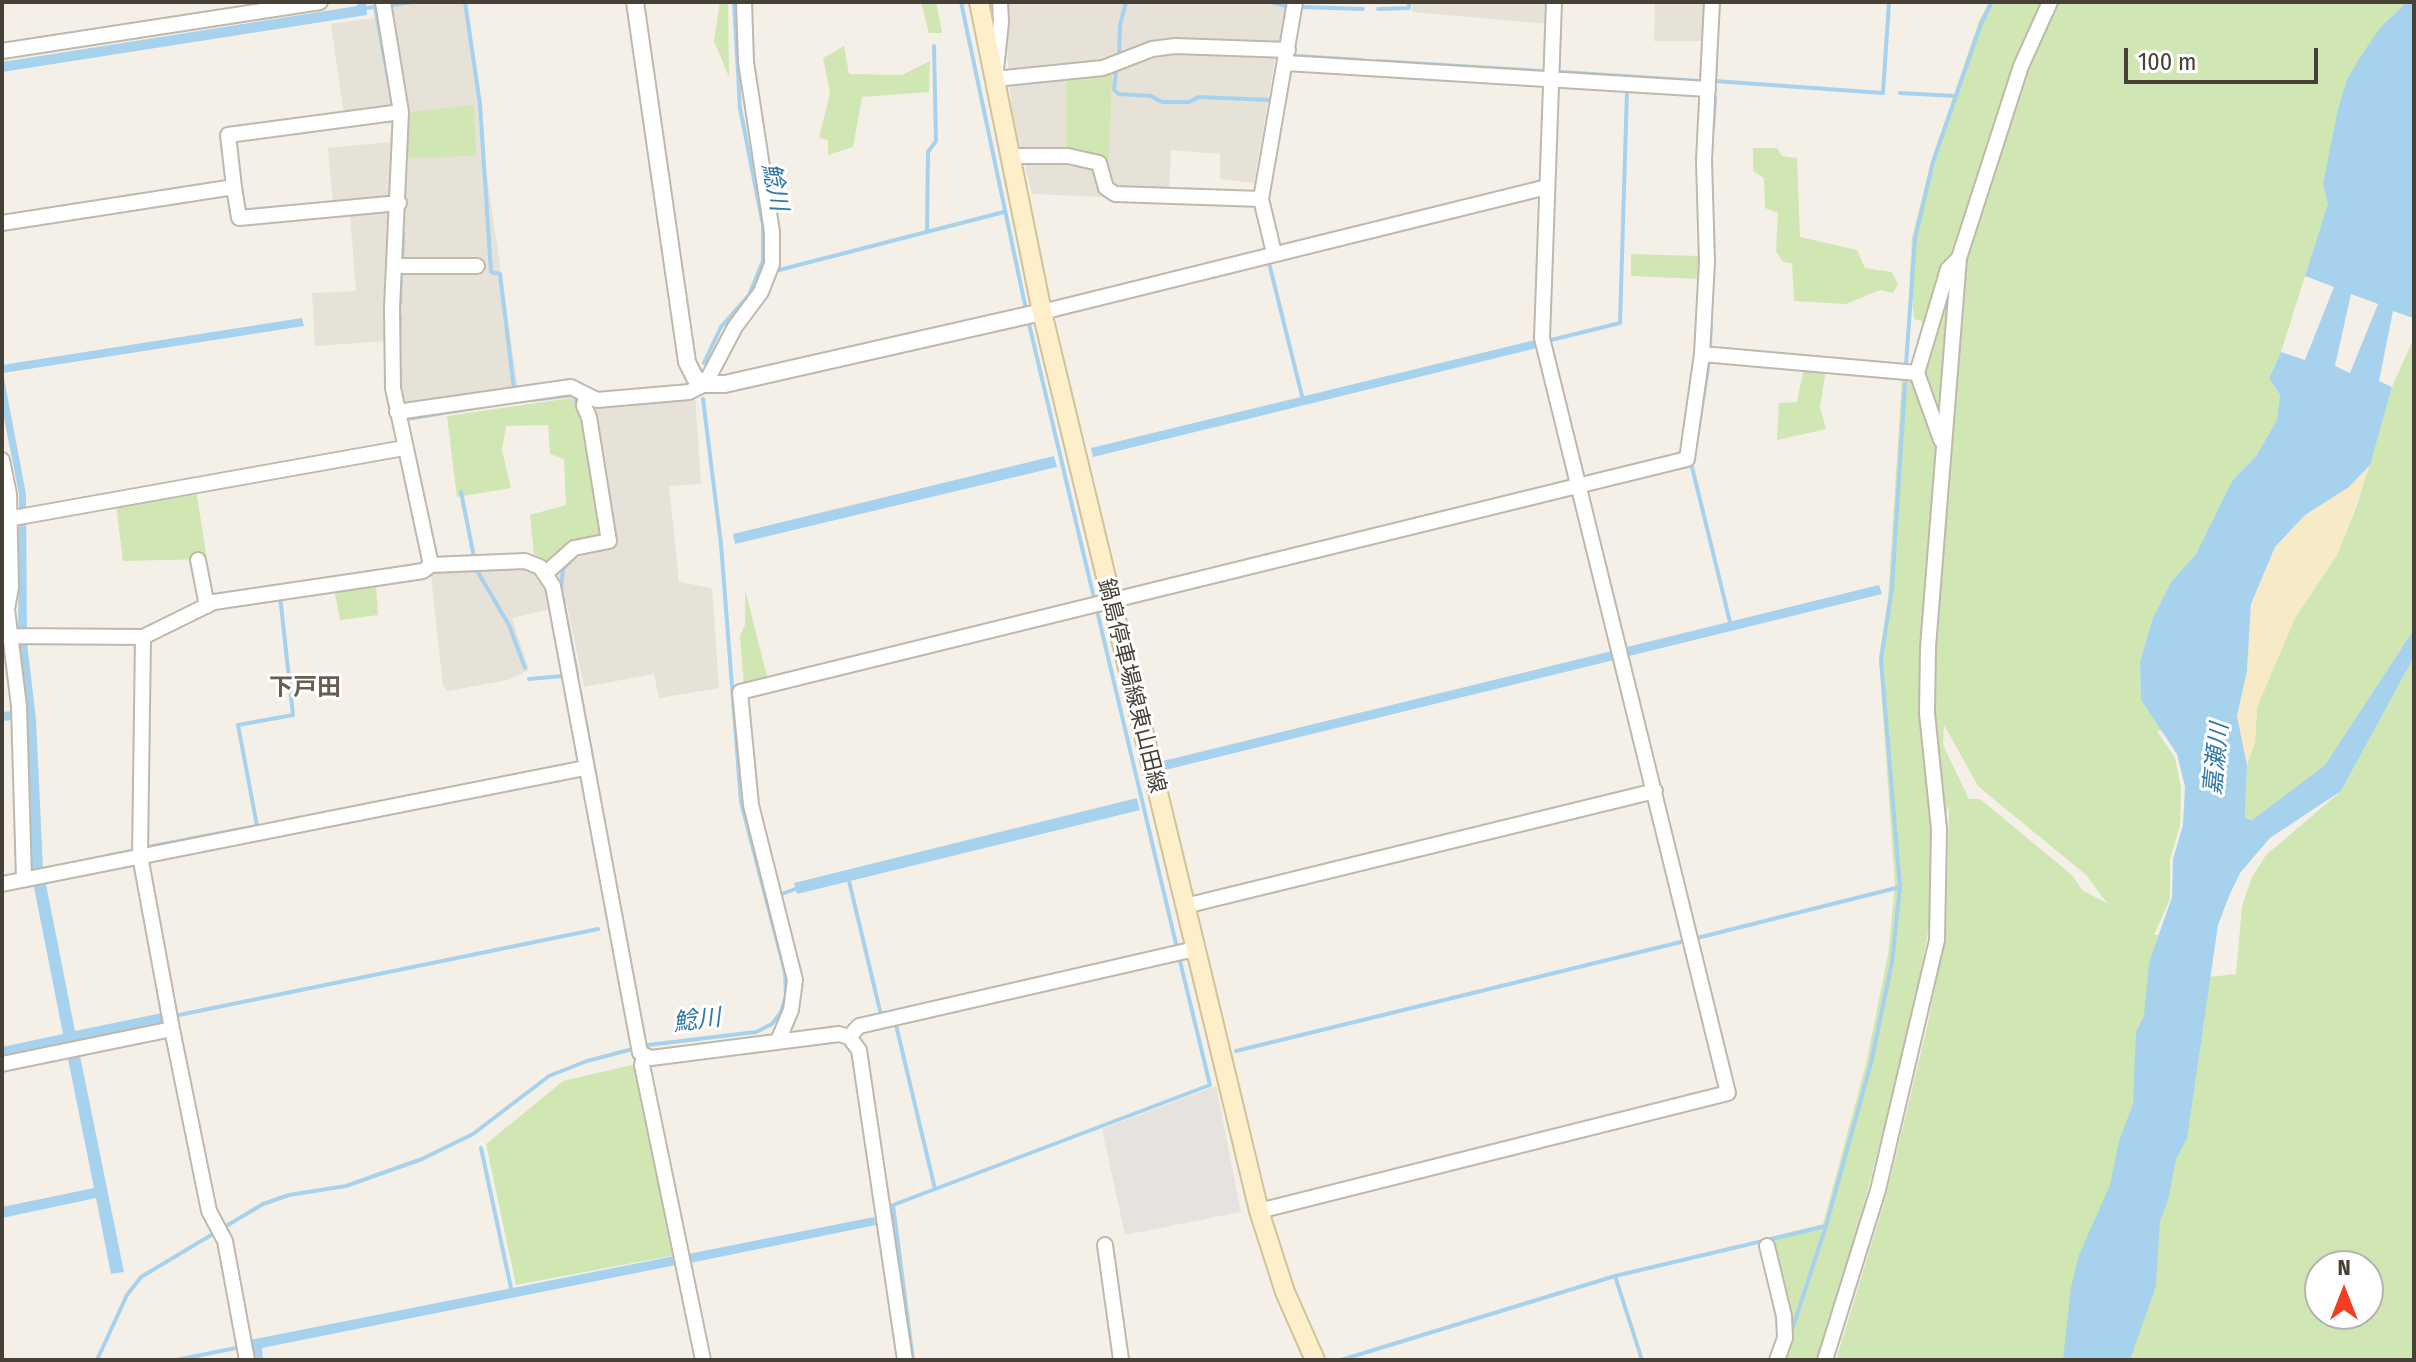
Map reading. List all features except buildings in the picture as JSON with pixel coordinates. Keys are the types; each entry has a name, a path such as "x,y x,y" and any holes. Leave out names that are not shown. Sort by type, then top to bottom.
{"main road":[{"name":"鍋島停車場線東山田線","path":"979,2 1099,603 1185,906 1184,951 1259,1211 1285,1292 1315,1360"}],"street":[{"path":"2,51 320,2"},
{"path":"383,2 401,112 393,388 431,565"},
{"path":"635,2 687,362 695,378 705,384"},
{"path":"705,384 735,327 761,292 772,264 772,232 746,62 744,2"},
{"path":"1000,2 995,79 1103,68 1152,49 1175,46 1708,89"},
{"path":"1274,253 1261,199 1295,2"},
{"path":"1259,1211 1728,1093 1542,338 1554,2"},
{"path":"778,1041 791,1010 795,980 751,805 740,692 1687,459 1702,354 1712,2"},
{"path":"1825,1360 1878,1190 1937,940 1939,829 1927,713 1943,445 1959,258 2021,66 2050,2"},
{"path":"399,203 239,218 228,135 401,112"},
{"path":"1011,156 1068,156 1099,163 1106,188 1115,194 1261,199"},
{"path":"2,223 234,187"},
{"path":"397,412 571,387 597,400 689,392 705,384 725,384 1042,312 1547,187"},
{"path":"1943,445 1917,373 1948,269 1959,258"},
{"path":"395,266 477,266"},
{"path":"1702,354 1917,373"},
{"path":"546,573 574,548 609,541 589,417 584,406 586,395"},
{"path":"6,520 404,448"},
{"path":"2,460 11,587 7,609 19,714 26,878"},
{"path":"198,560 207,606"},
{"path":"10,636 143,637 214,602 412,573 431,565 525,561 546,573 553,586 636,1035 703,1360"},
{"path":"143,637 140,856 172,1029 213,1218 224,1237 247,1360"},
{"path":"2,884 585,768"},
{"path":"1185,906 1655,791"},
{"path":"849,1037 859,1026 1184,951"},
{"path":"2,1064 172,1029"},
{"path":"642,1055 839,1034 849,1037 859,1050 905,1360"},
{"path":"1105,1245 1121,1360"},
{"path":"1767,1246 1784,1316 1785,1338 1777,1360"}],"shaded area":[{"path":"388,2 467,2 481,102 484,156 518,388 390,408 387,341 315,346 312,293 356,291 350,214 333,204 328,148 390,142 392,118 344,115 331,24 379,17"},
{"path":"1003,2 1301,2 1294,53 1275,58 1254,183 1220,179 1220,154 1171,150 1169,191 1115,188 1106,197 1032,194 1012,113"},
{"path":"1412,2 1549,2 1548,24 1412,12"},
{"path":"1655,2 1720,2 1719,41 1654,41"},
{"path":"695,395 701,484 669,486 679,582 712,588 719,688 659,698 654,674 584,687 567,605 512,618 529,670 508,680 448,691 443,686 431,575 436,558 534,554 545,563 573,543 584,423 571,398 595,404"},
{"path":"1216,1086 1241,1212 1125,1235 1102,1129"}],"green space":[{"path":"720,2 728,2 729,77 714,41"},
{"path":"921,2 936,2 942,33 929,33"},
{"path":"1989,2 2414,2 2328,203 2281,352 2269,377 2280,395 2277,420 2256,456 2232,481 2196,554 2171,582 2152,620 2140,662 2141,700 2163,731 2157,731 2175,758 2181,788 2180,826 2170,859 2170,899 2154,935 2159,935 2148,972 2209,977 2236,974 2242,906 2252,877 2266,855 2341,791 2414,657 2414,1360 1836,1360 1887,1193 1928,1023 1946,930 1949,806 1931,849 1930,920 1913,1018 1836,1309 1818,1360 1780,1360 1790,1328 1771,1237 1823,1224 1866,1064 1888,955 1895,885 1879,657 1888,599 1902,378 1919,355 1922,321 1914,319 1910,273 1912,237 1931,162 1979,21","holes":["1944,725 1978,786 2086,875 2107,903 2083,891 2072,875 1980,799 1969,799 1943,745"]},
{"path":"844,46 849,74 902,75 930,61 929,92 862,97 853,147 828,155 828,140 819,138 830,93 823,58"},
{"path":"1112,75 1109,160 1066,150 1066,82"},
{"path":"474,105 476,156 407,158 410,112"},
{"path":"1753,148 1777,148 1782,156 1797,158 1800,237 1857,250 1865,268 1892,272 1898,284 1893,293 1880,290 1846,304 1794,301 1792,263 1783,262 1776,251 1778,213 1765,208 1764,178 1753,171"},
{"path":"1631,254 1701,256 1700,279 1631,276"},
{"path":"2414,315 2414,629 2325,765 2252,820 2245,818 2247,765 2255,742 2257,707 2295,618 2337,555 2357,505 2392,387 2412,342"},
{"path":"1804,367 1826,369 1820,407 1826,429 1777,440 1779,403 1797,402"},
{"path":"571,398 584,422 599,537 573,543 545,563 534,554 530,515 566,505 564,459 550,454 548,425 506,426 502,450 511,488 457,497 447,416"},
{"path":"196,490 207,559 123,561 116,504"},
{"path":"376,583 378,615 340,620 334,588"},
{"path":"745,589 768,680 744,687 740,636 745,625"},
{"path":"636,1064 675,1255 516,1285 486,1144 563,1081"}],"sand":[{"path":"2370,465 2337,555 2295,618 2257,707 2255,742 2247,765 2237,716 2247,671 2251,604 2275,547 2305,515 2349,487"}],"water":[{"path":"358,2 366,2 367,15 2,72 2,62 357,6"},
{"name":"嘉瀬川","path":"2407,2 2414,2 2414,315 2413,318 2393,311 2379,381 2392,387 2370,465 2349,487 2305,515 2275,547 2251,604 2247,671 2237,716 2247,765 2245,818 2252,820 2325,765 2414,629 2414,657 2341,791 2270,838 2240,873 2229,896 2218,925 2187,1138 2176,1159 2168,1200 2160,1221 2156,1286 2130,1360 2063,1360 2071,1287 2079,1255 2110,1185 2119,1141 2133,1104 2136,1032 2144,1016 2149,963 2172,897 2173,859 2183,825 2185,787 2177,754 2141,700 2140,662 2152,620 2171,582 2196,554 2232,481 2256,456 2277,420 2280,395 2269,378 2281,352 2305,360 2334,287 2305,276 2328,203 2323,184 2338,109 2347,80 2380,28","holes":["2351,294 2378,304 2350,373 2335,366"]},
{"path":"302,318 304,326 3,373 26,494 27,643 36,719 43,869 75,1031 162,1013 164,1023 77,1041 124,1272 111,1274 96,1198 2,1218 2,1207 94,1188 65,1044 2,1057 2,1047 63,1034 31,872 27,719 2,721 2,712 25,710 18,642 19,494 2,408 2,365"},
{"path":"1535,340 1537,348 1093,457 1091,448"},
{"path":"1054,456 1057,467 735,544 733,534"},
{"path":"1879,585 1882,594 1629,656 1627,647"},
{"path":"1612,651 1614,660 1165,770 1163,761"},
{"path":"1137,798 1140,810 797,894 794,883"},
{"path":"874,1217 876,1225 690,1263 688,1254"},
{"path":"674,1256 676,1265 262,1348 263,1360 254,1360 250,1340"}],"waterway":[{"path":"392,5 412,2"},
{"path":"465,2 480,104 491,272 500,274 514,389"},
{"name":"鯰川","path":"704,363 721,327 749,295 763,261 763,225 740,108 734,2"},
{"path":"961,2 1025,305"},
{"path":"1119,58 1120,25 1126,2"},
{"path":"1271,2 1286,6"},
{"path":"1285,20 1287,2"},
{"path":"1378,9 1409,8 1409,2"},
{"path":"1716,67 1715,81 1883,93 1889,2"},
{"path":"1906,364 1915,239 1933,162 1981,24 1992,2"},
{"path":"367,8 375,7 389,83"},
{"path":"1301,7 1363,9"},
{"path":"927,232 928,152 936,141 934,46"},
{"path":"1295,56 1362,60"},
{"path":"1377,61 1541,71"},
{"path":"1013,84 1116,72 1114,90 1119,94 1151,96 1162,102 1189,102 1199,97 1271,100"},
{"path":"1561,72 1699,81"},
{"path":"1551,340 1620,323 1627,90"},
{"path":"1900,93 1956,96"},
{"path":"1713,128 1715,98"},
{"path":"1256,207 1263,236"},
{"path":"779,270 1004,212"},
{"path":"402,261 403,233"},
{"path":"1269,263 1302,396"},
{"path":"400,303 401,271"},
{"path":"399,340 400,315"},
{"path":"1710,348 1711,319"},
{"path":"1029,324 1177,948"},
{"path":"1696,445 1709,361"},
{"path":"1791,1333 1826,1226 1871,1063 1892,962 1900,887 1881,660 1892,588 1905,384"},
{"path":"532,400 574,395 581,414"},
{"name":"鯰川","path":"97,1360 127,1295 141,1277 263,1204 289,1195 346,1186 422,1159 473,1134 549,1076 587,1061 648,1045 756,1032 772,1024 781,1012 786,996 785,972 741,802 721,544 703,399"},
{"path":"407,419 480,407"},
{"path":"1692,467 1730,622"},
{"path":"461,492 474,557"},
{"path":"577,674 561,590 563,569 578,553"},
{"path":"476,569 509,625 525,668"},
{"path":"148,847 257,826 238,725 293,715 280,596"},
{"path":"529,679 562,676"},
{"path":"580,692 597,784"},
{"path":"103,857 132,851"},
{"path":"849,881 881,1015"},
{"path":"1697,938 1900,887"},
{"path":"779,895 795,889"},
{"path":"179,1015 598,929"},
{"path":"1236,1051 1685,941"},
{"path":"913,1360 893,1205 1210,1085 1179,957"},
{"path":"896,1025 935,1189"},
{"path":"481,1148 511,1288"},
{"path":"1341,1360 1615,1276 1826,1226"},
{"path":"1615,1276 1642,1360"},
{"path":"176,1360 236,1348"}],"district":[{"name":"下戸田","path":"305,688"}]}
